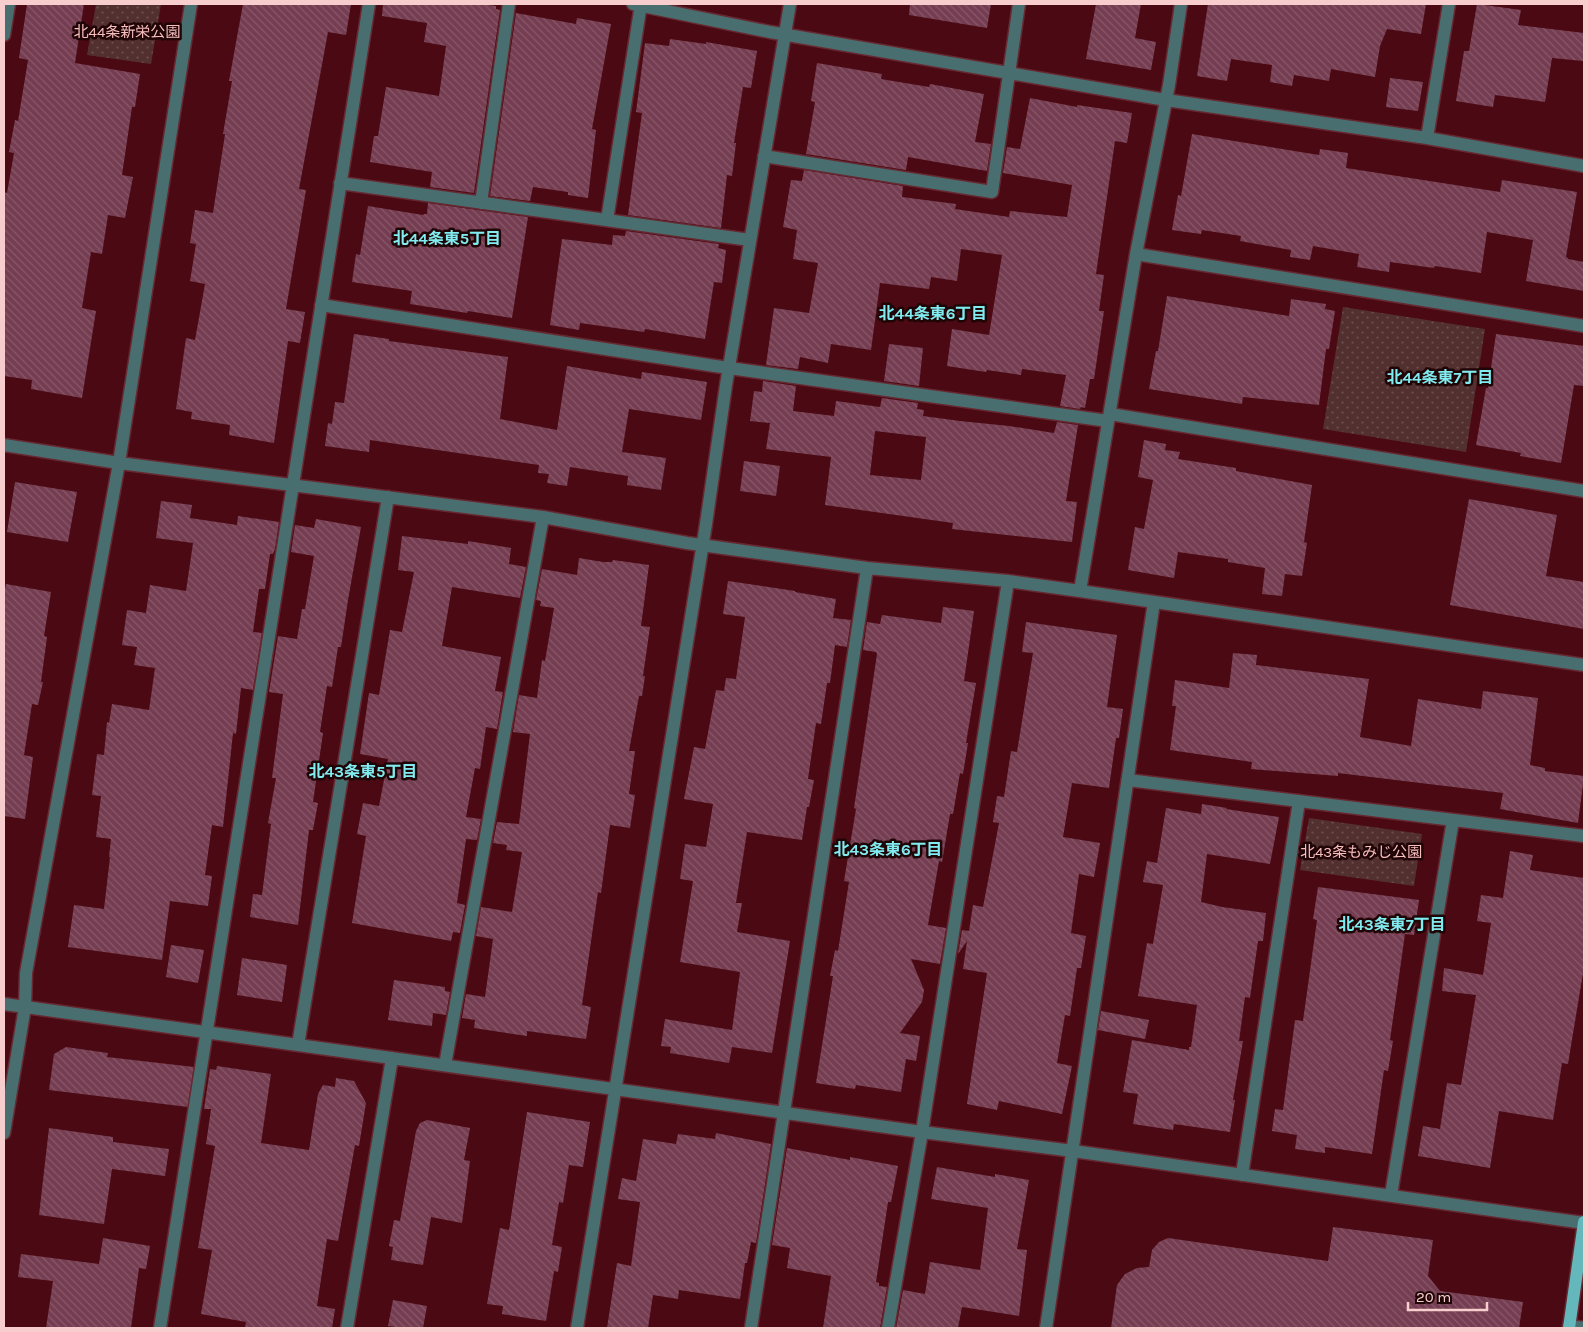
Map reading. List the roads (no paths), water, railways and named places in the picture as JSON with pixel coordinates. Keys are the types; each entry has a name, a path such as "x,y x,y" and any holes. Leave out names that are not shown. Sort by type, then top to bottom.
{"main road":[{"path":"1569,1327 1584,1222"}],"street":[{"path":"4,35 8,4"},
{"path":"4,1133 25,1007 26,973 119,463 191,4"},
{"path":"160,1328 209,1032 369,4"},
{"path":"481,203 509,4"},
{"path":"607,220 638,4 786,35 1010,74 1166,100 1427,138 1584,166"},
{"path":"577,1328 703,546 728,368 790,4"},
{"path":"764,156 992,192 1019,4"},
{"path":"1080,591 1136,254 1166,100 1181,4"},
{"path":"1427,138 1449,4"},
{"path":"340,182 750,240"},
{"path":"1136,254 1584,326"},
{"path":"321,305 728,368 1109,418 1584,491"},
{"path":"4,445 119,463 543,517 703,546 867,568 1008,581 1080,591 1584,665"},
{"path":"298,1045 388,497"},
{"path":"445,1065 543,517"},
{"path":"751,1328 867,568"},
{"path":"888,1328 922,1132 1008,581"},
{"path":"1046,1328 1154,602"},
{"path":"1128,780 1584,836"},
{"path":"1242,1175 1299,801"},
{"path":"1391,1195 1453,820"},
{"path":"4,1004 1584,1222"},
{"path":"347,1328 392,1058"},
{"path":"1569,1327 1584,1328"}],"district":[{"name":"北44条東5丁目","path":"447,238"},
{"name":"北44条東6丁目","path":"933,313"},
{"name":"北44条東7丁目","path":"1440,377"},
{"name":"北43条東5丁目","path":"363,771"},
{"name":"北43条東6丁目","path":"888,849"},
{"name":"北43条東7丁目","path":"1392,924"}],"park label":[{"name":"北44条新栄公園","path":"127,32"},
{"name":"北43条もみじ公園","path":"1361,852"}]}
